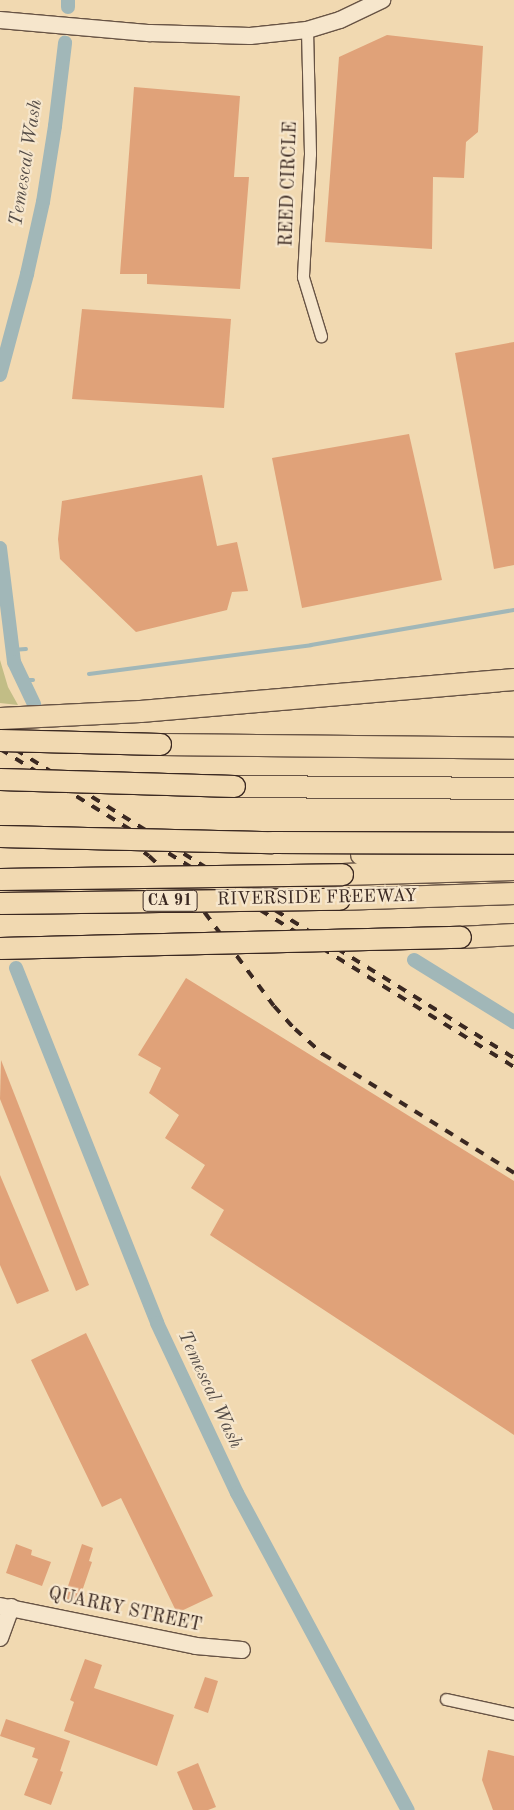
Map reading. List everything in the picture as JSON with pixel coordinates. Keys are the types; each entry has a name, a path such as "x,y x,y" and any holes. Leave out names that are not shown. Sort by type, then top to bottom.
{"highway":[{"path":"0,718 140,712 514,680"},
{"path":"0,740 160,744 514,748"},
{"path":"355,746 514,742"},
{"path":"0,779 234,786 514,788"},
{"path":"0,826 514,830"},
{"path":"0,826 514,853"},
{"path":"0,850 360,844 514,835"},
{"path":"0,836 272,842 514,843"},
{"path":"0,878 342,874 514,869"},
{"name":"RIVERSIDE FREEWAY","path":"0,903 339,899 514,893"},
{"path":"0,948 514,936"}],"street":[{"path":"0,20 218,36 283,34 307,30 340,20 382,0"},
{"name":"REED CIRCLE","path":"307,30 310,154 303,277 321,336"},
{"path":"0,1638 5,1606"},
{"name":"QUARRY STREET","path":"5,1606 196,1646 242,1650"},
{"path":"446,1699 514,1714"}],"shaded area":[{"path":"0,660 8,687 18,705 0,703"}],"building":[{"path":"387,35 483,46 478,132 466,142 464,178 433,177 432,249 325,242 339,57"},
{"path":"134,87 240,96 234,177 249,177 240,289 147,284 147,274 120,274"},
{"path":"82,309 231,319 224,408 72,399"},
{"path":"514,342 514,565 494,569 455,353"},
{"path":"409,434 442,580 302,608 272,458"},
{"path":"202,475 217,546 237,542 248,591 232,592 227,610 136,632 60,559 58,539 62,501"},
{"path":"186,978 514,1181 514,1435 210,1235 224,1210 191,1188 205,1165 165,1138 179,1115 149,1093 161,1068 138,1055"},
{"path":"1,1060 89,1285 76,1291 0,1099"},
{"path":"0,1175 49,1291 17,1304 0,1265"},
{"path":"86,1333 213,1596 177,1613 121,1498 102,1507 31,1360"},
{"path":"16,1544 32,1550 31,1555 51,1562 42,1586 6,1573"},
{"path":"82,1544 93,1548 89,1561 92,1562 78,1603 64,1598"},
{"path":"85,1659 102,1665 94,1688 174,1715 157,1766 64,1731 74,1702 70,1700"},
{"path":"205,1677 218,1681 208,1713 194,1708"},
{"path":"6,1719 70,1741 60,1771 63,1772 51,1805 24,1795 38,1759 32,1757 35,1748 0,1736"},
{"path":"488,1750 514,1756 514,1810 493,1810 482,1780"},
{"path":"198,1763 216,1807 208,1810 193,1810 177,1772"}],"waterway":[{"name":"Temescal Wash","path":"68,0 68,7"},
{"name":"Temescal Wash","path":"0,375 27,274 43,202 65,43"},
{"path":"0,548 14,662 34,704"},
{"path":"89,674 311,645 514,610"},
{"path":"12,650 26,649"},
{"path":"22,680 33,680"},
{"path":"414,960 514,1022"},
{"name":"Temescal Wash","path":"16,968 157,1323 237,1493 408,1810"}],"railway":[{"path":"0,740 514,1058"},
{"path":"0,749 514,1067"},
{"path":"115,831 149,856 194,898 274,1006 295,1029 323,1054 514,1173"}]}
